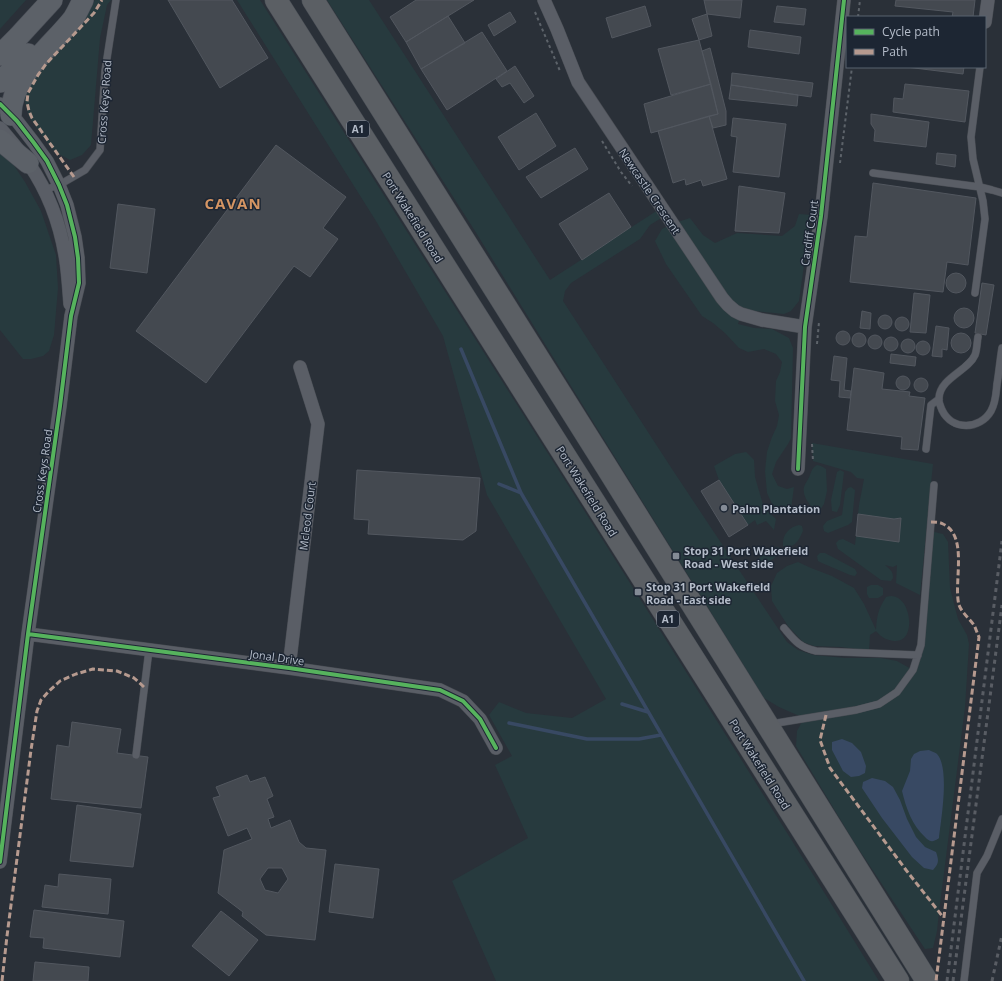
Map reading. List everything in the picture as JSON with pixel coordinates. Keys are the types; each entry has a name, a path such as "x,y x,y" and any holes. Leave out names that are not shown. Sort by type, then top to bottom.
{"highway":[{"name":"Port Wakefield Road","path":"276,0 898,980"},
{"name":"A1","path":"313,0 927,981"}],"main road":[{"path":"0,55 52,0"},
{"path":"0,82 45,38 77,0"},
{"path":"4,115 11,108 22,79 31,66 74,18 83,0"},
{"path":"0,61 18,37"},
{"path":"0,140 28,163"}],"street":[{"name":"Newcastle Crescent","path":"544,0 578,82 722,298 735,311 741,314 762,320 805,326"},
{"name":"Cardiff Court","path":"798,469 805,326 820,216 844,0"},
{"path":"986,16 988,0"},
{"name":"Cross Keys Road","path":"4,115 28,163 44,190 56,217 63,243 68,275 71,316"},
{"name":"Cross Keys Road","path":"0,862 28,634 71,316 79,283 78,258 73,225 59,185 40,151 21,126 4,115"},
{"name":"Mcleod Court","path":"290,668 318,424 300,367"},
{"name":"Jonal Drive","path":"28,634 290,668 440,690 463,701 480,719 496,748"}],"lane":[{"name":"Cross Keys Road","path":"44,190 59,185 85,170 100,150 105,71 116,0"},
{"path":"975,293 985,219 984,201 973,159 972,137 980,68"},
{"path":"873,173 980,187 1002,193"},
{"path":"978,337 975,355 968,364 943,386 939,399 944,413 949,419 956,423 965,426 974,425 984,420 991,411 995,402 1002,348"},
{"path":"926,449 931,405 939,399"},
{"path":"767,725 856,710 879,704 897,692 913,670 921,645 934,485"},
{"path":"784,628 800,645 806,649 816,651 918,655"},
{"path":"136,755 149,650"},
{"path":"964,981 977,874 1002,819"}],"path":[{"path":"858,16 860,0"},
{"path":"839,166 852,68"},
{"path":"817,344 819,321"},
{"path":"812,443 813,461"}],"green space":[{"path":"0,0 26,0 0,29"},
{"path":"95,0 111,0 107,5 100,38 91,145 82,155 70,160 55,152 42,136 29,117 24,99 31,83 82,20"},
{"path":"237,0 260,0 649,612 879,981 496,981 452,881 528,838 495,765 512,756 489,715 499,702 526,713 572,718 606,699 487,495 443,336 376,221"},
{"path":"327,0 369,0 550,280 661,208 666,215 650,225 640,239 571,283 565,291 563,301 787,642 798,650 813,655 845,658 881,658 897,661 913,670 921,645 930,531 943,534 948,542 950,588 958,619 967,635 969,644 965,707 937,931 933,948 925,949 854,842 796,746 797,731 804,718 779,707 764,698 475,231"},
{"path":"0,152 11,161 25,182 41,211 56,255 58,288 54,335 49,351 43,356 31,359 23,359 0,330"},
{"path":"799,214 811,215 799,301 791,311 784,314 744,310 738,324 754,328 772,329 789,338 793,348 791,438 776,462 772,474 778,486 787,489 794,487 791,509 779,511 773,506 767,493 765,471 767,452 777,426 779,415 775,401 776,381 782,362 776,354 764,349 748,352 739,348 725,333 702,316 666,264 655,241 662,229 690,218 703,235 715,243 737,233 782,236 795,226"},
{"path":"812,443 933,464 920,595 896,583 897,565 893,567 885,565 892,572 893,578 891,581 881,580 838,549 836,543 843,539 855,545 856,536 899,541 901,518 894,519 858,514 864,479 857,478 851,472 813,461"},
{"path":"746,452 754,460 755,477 764,508 776,519 774,530 766,521 757,525 755,520 748,525 719,480 714,466 735,454"},
{"path":"817,465 826,469 827,491 824,504 820,510 814,510 806,499 804,490 812,469"},
{"path":"840,470 844,472 840,505 837,512 832,511 831,500 837,472"},
{"path":"851,487 855,490 852,522 828,533 824,531 823,526 827,521 842,515 845,492"},
{"path":"799,525 802,526 803,531 798,541 791,546 783,546 784,538 787,532"},
{"path":"778,547 781,549 780,552 771,560 763,564 758,561 764,553"},
{"path":"820,553 825,553 855,569 857,573 855,576 850,575 818,561 817,556"},
{"path":"798,562 832,576 854,588 864,604 876,630 878,613 886,597 895,596 901,600 909,617 907,634 902,640 894,641 884,638 876,631 870,635 869,651 841,647 814,646 803,642 788,626 772,601 771,586 777,573 787,566"},
{"path":"871,585 878,585 883,588 883,595 878,598 869,598 867,594 867,587"}],"water":[{"path":"842,739 852,743 861,752 866,766 865,773 859,776 851,777 843,771 832,750 832,742"},
{"path":"929,750 937,754 941,761 944,782 943,807 939,838 932,841 920,832 913,822 905,804 902,791 910,771 911,759 914,754 920,751"},
{"path":"872,778 885,781 893,787 916,837 925,847 936,852 938,862 933,870 924,868 912,857 882,818 862,788 863,782"}],"building":[{"path":"168,0 232,0 268,58 220,88"},
{"path":"416,0 474,0 406,42 390,17"},
{"path":"704,0 742,0 740,18 707,14"},
{"path":"896,0 975,0 973,16 952,16 953,12 895,6"},
{"path":"645,6 651,26 612,38 606,18"},
{"path":"777,6 806,9 804,25 774,22"},
{"path":"510,12 516,22 494,36 488,25"},
{"path":"707,14 712,36 699,40 692,19"},
{"path":"448,16 465,43 421,69 406,42"},
{"path":"750,30 801,37 799,54 748,47"},
{"path":"482,32 507,71 447,110 421,69"},
{"path":"699,40 711,84 671,95 658,49"},
{"path":"710,48 726,111 726,125 713,128 709,116 718,114 702,51"},
{"path":"515,66 534,96 524,103 510,83 502,87 496,79"},
{"path":"914,68 964,68 963,74"},
{"path":"732,73 813,83 811,97 731,85"},
{"path":"711,84 718,114 651,133 644,104"},
{"path":"905,84 969,91 965,122 893,112 894,98 903,99"},
{"path":"731,85 798,95 797,106 729,99"},
{"path":"536,113 556,146 519,170 498,137"},
{"path":"871,114 929,122 926,147 874,141 875,130 871,124"},
{"path":"709,116 727,179 703,186 701,180 686,185 685,179 673,183 658,131"},
{"path":"733,118 786,124 779,177 733,172 737,137 731,136"},
{"path":"276,145 346,197 323,228 338,239 310,277 294,266 206,383 136,331"},
{"path":"575,148 588,169 541,198 526,177"},
{"path":"937,153 956,155 955,167 936,164"},
{"path":"873,183 976,198 968,265 947,262 943,292 850,282 855,236 867,237"},
{"path":"739,186 785,193 779,233 735,231"},
{"path":"609,193 631,227 582,260 559,224"},
{"path":"118,204 155,209 147,273 110,268"},
{"path":"956,273 963,276 966,283 963,290 956,293 949,290 946,283 949,276"},
{"path":"982,283 994,285 986,335 975,333"},
{"path":"914,293 930,295 926,333 910,332"},
{"path":"964,308 971,311 974,318 971,325 964,328 957,325 954,318 957,311"},
{"path":"862,311 871,313 870,329 860,328"},
{"path":"882,315 888,315 892,319 892,325 888,329 882,329 878,325 878,319"},
{"path":"899,317 905,317 909,321 909,327 905,331 899,331 895,327 895,321"},
{"path":"936,326 949,328 947,350 942,349 942,357 932,356"},
{"path":"840,331 846,331 850,335 850,341 846,345 840,345 836,341 836,335"},
{"path":"856,333 862,333 866,337 866,343 862,347 856,347 852,343 852,337"},
{"path":"961,333 968,336 971,343 968,350 961,353 954,350 951,343 954,336"},
{"path":"872,335 878,335 882,339 882,345 878,349 872,349 868,345 868,339"},
{"path":"888,337 894,337 898,341 898,347 894,351 888,351 884,347 884,341"},
{"path":"905,339 911,339 915,343 915,349 911,353 905,353 901,349 901,343"},
{"path":"920,341 926,341 930,345 930,351 926,355 920,355 916,351 916,345"},
{"path":"891,354 916,357 915,366 890,363"},
{"path":"834,356 847,358 844,390 851,391 850,398 839,397 840,381 831,380"},
{"path":"854,368 884,373 882,389 910,392 909,396 925,398 918,450 901,449 902,437 847,430"},
{"path":"900,376 906,376 910,380 910,386 906,390 900,390 896,386 896,380"},
{"path":"918,378 924,378 928,382 928,388 924,392 918,392 914,388 914,382"},
{"path":"357,470 480,478 476,531 463,540 368,534 369,520 354,519"},
{"name":"Palm Plantation","path":"719,480 748,525 729,537 701,491"},
{"path":"858,514 894,519 901,518 899,542 856,536"},
{"path":"72,722 121,729 117,753 148,757 141,808 51,799 57,745 69,747"},
{"path":"247,775 250,782 265,777 273,796 267,799 274,817 268,819 271,828 290,820 299,842 306,848 326,850 315,940 266,935 242,916 243,912 218,893 224,850 252,839 247,828 228,836 213,798 220,796 216,787","holes":["268,868 282,868 288,879 278,893 265,890 260,879"]},
{"path":"77,805 141,814 133,867 70,861"},
{"path":"335,864 379,869 373,918 329,912"},
{"path":"59,874 111,879 108,914 42,907 45,885 58,887"},
{"path":"34,910 124,921 120,957 43,948 44,938 30,937"},
{"path":"221,911 258,940 229,976 192,946"},
{"path":"35,962 89,967 88,981 33,981"}],"waterway":[{"path":"461,349 521,493 804,981"},
{"path":"499,484 521,493"},
{"path":"622,704 648,712"},
{"path":"509,723 587,739 639,739 661,735"}],"railway":[{"path":"947,981 1002,541"},
{"path":"953,981 1002,605"},
{"path":"992,981 1002,935"}],"marked path":[{"path":"74,177 32,118 27,102 28,93 46,64 94,13 102,0"},
{"path":"931,522 939,522 943,524 951,530 956,539 958,549 959,605 974,625 979,637 936,981"},
{"path":"2,981 31,750 37,711 41,700 60,681 93,669 117,671 134,678 144,687"},
{"path":"826,715 820,740 830,768 943,917"}],"cycle path":[{"path":"798,469 805,327 821,216 844,0"},
{"path":"0,104 17,121 34,143 47,161 59,185 67,205 75,237 79,283 71,316 28,634 0,862"},
{"path":"28,634 289,668 440,690 463,701 480,719 496,748"}],"place":[{"name":"Palm Plantation","path":"724,508"},
{"name":"Stop 31 Port Wakefield Road - West side","path":"676,556"},
{"name":"Stop 31 Port Wakefield Road - East side","path":"638,592"}],"district":[{"name":"CAVAN","path":"233,203"}]}
